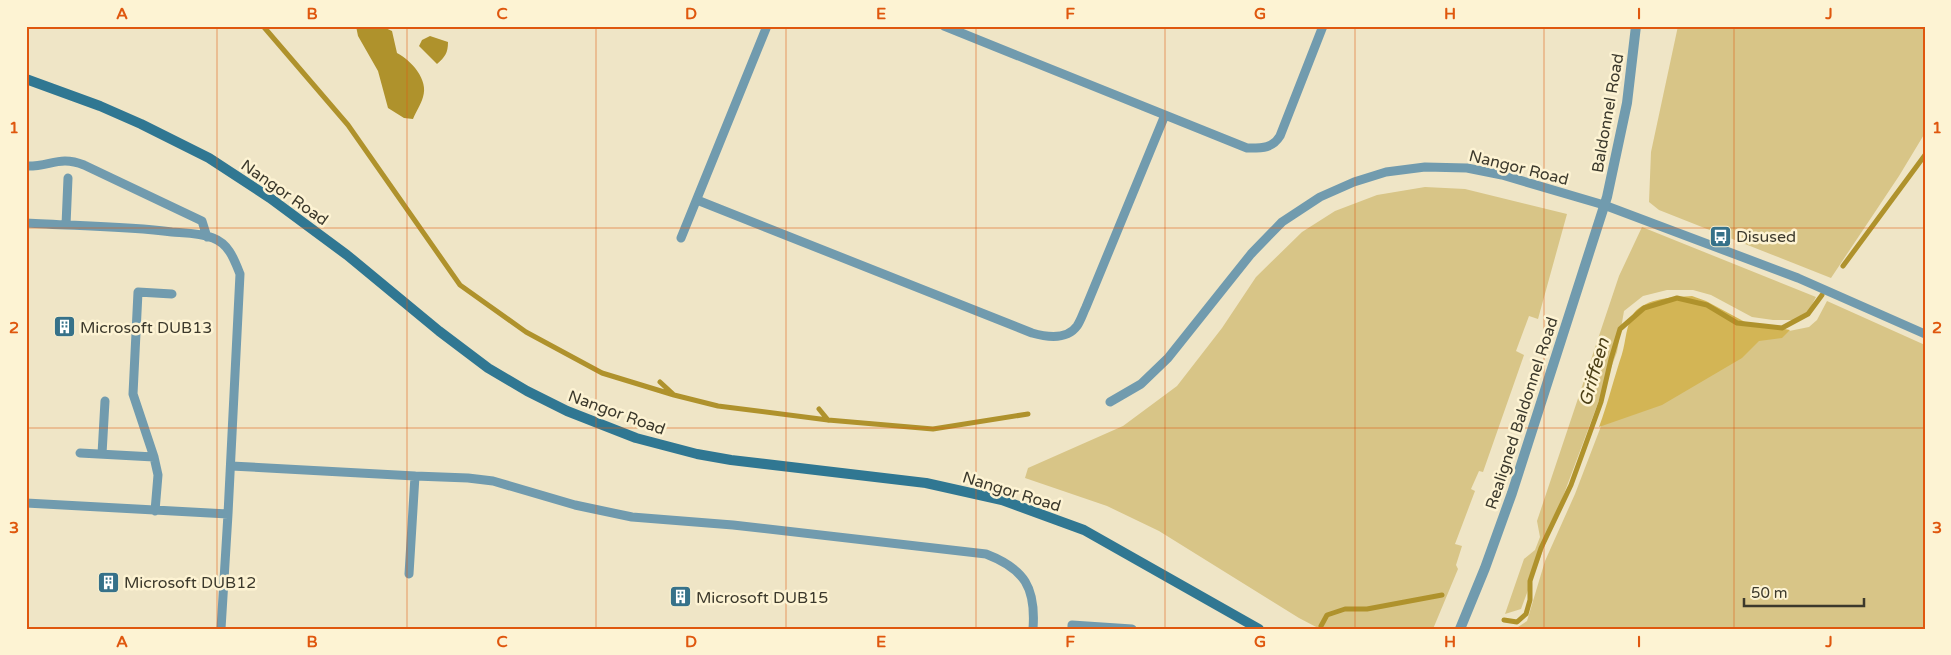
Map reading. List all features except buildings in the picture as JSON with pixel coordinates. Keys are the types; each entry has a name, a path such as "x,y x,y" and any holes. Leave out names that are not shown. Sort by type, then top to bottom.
{"main road":[{"name":"Nangor Road","path":"26,79 100,106 209,158 270,198 353,259 439,331 488,368 527,391 567,411 636,438 697,454 731,460 926,483 1002,500 1084,530 1259,629"}],"street":[{"name":"Baldonnel Road","path":"1604,205 1627,103 1636,26"},
{"name":"Realigned Baldonnel Road","path":"1460,629 1485,568 1512,493 1604,205"}],"lane":[{"path":"682,238 767,26"},
{"path":"944,26 1247,148 1266,148 1272,145 1280,136 1323,26"},
{"path":"697,200 1032,333 1046,337 1058,336 1077,327 1165,115"},
{"path":"26,166 41,166 64,160 79,163 202,221 207,237"},
{"name":"Nangor Road","path":"1110,402 1141,384 1168,358 1251,254 1282,222 1320,197 1354,182 1386,172 1416,168 1467,168 1502,175 1604,205 1798,278 1925,334"},
{"path":"66,225 68,178"},
{"path":"26,223 148,229 207,237 213,238 225,245 234,257 240,274 231,466 220,629"},
{"path":"155,511 158,475 154,457 132,394 138,292 172,294"},
{"path":"102,454 105,401"},
{"path":"80,453 154,457"},
{"path":"231,466 468,478 494,481 575,505 632,517 733,525 986,554 1010,566 1027,584 1033,603 1033,629"},
{"path":"409,574 415,476"},
{"path":"26,503 228,514"},
{"path":"1072,629 1072,625 1132,629"}],"shaded area":[{"path":"356,26 381,26 392,31 397,53 408,60 418,71 424,91 413,119 404,118 388,108 378,71 358,36"},
{"path":"1678,26 1925,26 1925,133 1899,176 1831,278 1659,210 1649,202 1651,152"},
{"path":"430,36 448,42 446,54 437,64 419,46 422,40"},
{"path":"1425,187 1465,189 1567,214 1538,319 1529,316 1516,351 1524,355 1483,472 1479,471 1471,489 1475,491 1455,544 1462,546 1456,565 1458,569 1433,629 1320,629 1299,618 1159,531 1107,506 1025,478 1028,468 1123,426 1177,386 1222,328 1256,277 1302,232 1335,211 1377,195"},
{"path":"1642,227 1816,297 1808,312 1793,320 1752,317 1711,295 1693,290 1667,290 1643,296 1624,311 1617,352 1521,609 1505,614 1524,559 1535,550 1540,537 1537,521 1619,276"},
{"path":"1692,296 1706,301 1745,322 1790,330 1782,338 1759,341 1742,358 1662,405 1599,427 1622,354 1629,322 1634,313 1639,308 1653,301"},
{"path":"1827,301 1925,345 1925,629 1518,629 1527,621 1545,561 1575,494 1603,421 1759,337 1809,327 1817,320"}],"waterway":[{"path":"263,26 348,125 460,285 526,332 602,373 718,406 828,420 933,429 1028,414"},
{"name":"Griffeen","path":"1843,266 1925,155"},
{"name":"Griffeen","path":"1504,620 1517,622 1526,614 1530,600 1530,581 1541,548 1571,485 1601,402 1620,329 1644,308 1677,298 1707,305 1737,323 1782,328 1808,314 1822,295"},
{"path":"660,382 673,394"},
{"path":"819,409 828,420"},
{"name":"Griffeen","path":"1321,626 1327,615 1345,609 1367,609 1442,595"}],"place":[{"name":"Disused","path":"1720,236"},
{"name":"Microsoft DUB13","path":"64,327"},
{"name":"Microsoft DUB12","path":"108,582"},
{"name":"Microsoft DUB15","path":"680,597"}]}
